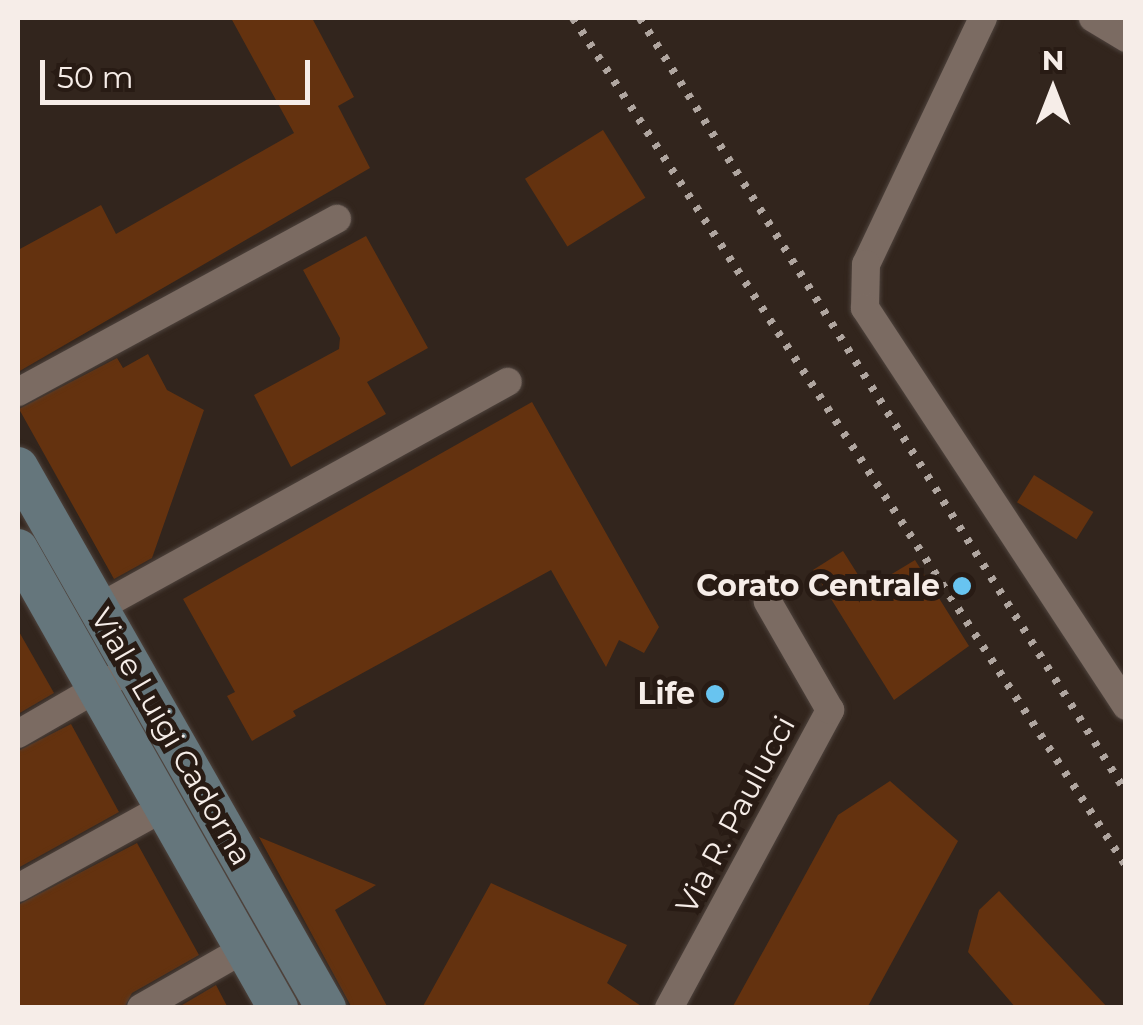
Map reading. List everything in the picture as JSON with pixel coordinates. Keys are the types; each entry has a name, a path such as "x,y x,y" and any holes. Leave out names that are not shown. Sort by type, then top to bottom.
{"main road":[{"name":"Viale Luigi Cadorna","path":"18,466 326,1008"},
{"name":"Viale Luigi Cadorna","path":"18,549 278,1008"}],"street":[{"path":"982,18 866,264 866,308 1126,706"},
{"path":"1093,18 1126,38"},
{"path":"18,392 337,219"},
{"path":"98,608 508,382"},
{"name":"Via R. Paulucci","path":"669,1008 830,710 768,602"},
{"path":"18,734 132,668"},
{"path":"18,888 163,808"},
{"path":"141,1008 244,949"}],"building":[{"path":"231,18 312,18 354,97 338,106 370,168 18,372 18,250 101,205 116,234 294,133"},
{"path":"603,130 645,198 567,247 525,179"},
{"path":"366,236 428,348 367,382 386,414 291,467 254,395 339,349 340,338 303,270"},
{"path":"148,354 167,390 204,410 152,558 114,579 19,409 117,358 123,368"},
{"path":"532,402 659,627 644,653 619,640 606,667 551,570 293,711 296,716 252,741 227,696 235,692 183,599"},
{"path":"1034,475 1093,512 1076,539 1017,502"},
{"path":"843,551 867,589 915,560 969,646 894,700 813,570"},
{"path":"18,630 54,693 18,714"},
{"path":"71,724 119,812 18,868 18,751"},
{"path":"890,781 958,841 867,1008 732,1008 838,815"},
{"path":"259,837 376,885 335,910 388,1008 352,1008"},
{"path":"137,843 199,955 132,993 124,1008 18,1008 18,905"},
{"path":"491,883 627,945 607,983 644,1008 422,1008"},
{"path":"999,891 1108,1008 1016,1008 968,952 979,910"},
{"path":"216,985 228,1008 177,1008"}],"railway":[{"path":"573,18 1126,866"},
{"path":"640,18 1126,792"}],"place":[{"name":"Corato Centrale","path":"962,586"},
{"name":"Life","path":"715,694"}]}
